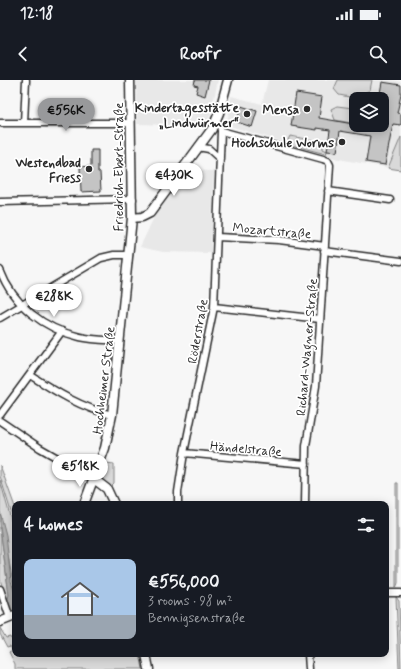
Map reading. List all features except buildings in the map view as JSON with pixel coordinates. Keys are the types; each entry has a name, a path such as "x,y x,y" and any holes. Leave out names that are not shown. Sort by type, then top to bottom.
{"street":[{"path":"24,123 26,80"},
{"name":"Friedrich-Ebert-Straße","path":"129,255 133,199 130,80"},
{"path":"132,218 142,217 150,213 198,147 216,121 228,80"},
{"name":"Röderstraße","path":"178,501 184,453 214,307 220,159 220,131 219,123 216,121"},
{"path":"0,123 131,123"},
{"name":"Richard-Wagner-Straße","path":"220,131 323,159 328,161 330,165 316,386 306,446 305,501"},
{"path":"198,147 208,149 220,159"},
{"path":"328,191 390,200"},
{"path":"0,202 133,199"},
{"name":"Mozartstraße","path":"217,237 279,240 401,261"},
{"path":"0,318 101,258 114,255 129,255"},
{"name":"Hochheimer Straße","path":"85,501 105,448 112,415 129,255"},
{"path":"0,270 9,289 22,305 37,319 62,331 80,337 120,341"},
{"path":"214,307 320,319"},
{"path":"0,415 62,331"},
{"path":"30,375 62,396 112,415"},
{"path":"0,421 40,448 94,479 107,489 113,501"},
{"name":"Händelstraße","path":"184,453 306,464"},
{"path":"0,589 12,617 0,622"},
{"path":"389,593 401,593"},
{"path":"147,657 149,669"},
{"path":"308,657 308,669"}],"shaded area":[{"name":"Hochschule Worms","path":"136,80 218,80 211,113 206,126 137,124"},
{"name":"Hochschule Worms","path":"268,80 392,80 401,82 401,170 338,159 227,125 231,96 262,104"},
{"path":"338,80 372,80 370,90 366,92 349,92 349,97 339,95 334,89"},
{"path":"337,106 349,108 349,123 335,120 331,109"},
{"path":"290,136 323,143 323,149 327,151 326,154 291,145 288,140"},
{"path":"401,137 401,170 388,168"},
{"path":"186,170 214,171 211,253 163,252 140,247 158,209"},
{"path":"106,463 114,464 114,483 109,488 102,479 102,472"},
{"path":"0,465 13,501 12,515 0,476"},
{"path":"0,480 12,523 12,578 0,512"},
{"path":"396,483 398,483 398,583 396,588"},
{"path":"0,512 6,535 12,584 12,614 7,602 9,595 0,527"},
{"path":"0,527 9,595 7,602 0,579"},
{"path":"396,597 399,601 401,669 399,669"},
{"path":"0,628 6,638 10,637 12,639 12,650 10,646 7,647 0,634"},
{"path":"12,650 12,657 141,657 143,669 15,669 15,664 9,652"}],"place":[{"name":"Mensa","path":"307,109"},
{"name":"Kindertagesstätte „Lindwürmer“","path":"247,114"},
{"name":"Hochschule Worms","path":"342,142"},
{"name":"Westendbad Friess","path":"89,169"}]}
